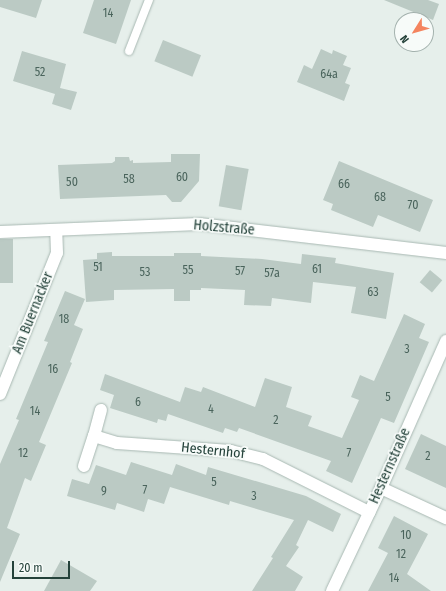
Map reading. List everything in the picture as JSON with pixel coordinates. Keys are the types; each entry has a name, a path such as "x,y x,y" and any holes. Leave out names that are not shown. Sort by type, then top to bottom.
{"street":[{"name":"Holzstraße","path":"0,232 199,224 446,253"},
{"name":"Am Buernacker","path":"0,394 57,253 56,230"},
{"name":"Hesternstraße","path":"332,591 381,488 446,341"},
{"path":"84,466 101,410"},
{"name":"Hesternhof","path":"94,436 117,443 231,451 247,454 263,460 369,512"},
{"path":"381,488 446,518"}],"lane":[{"path":"129,51 149,0"}],"building":[{"path":"0,0 42,0 36,18 0,7"},
{"path":"94,0 131,0 116,44 83,33"},
{"path":"384,0 428,0 439,4 434,17 434,12 413,12"},
{"path":"163,40 201,55 192,77 154,61"},
{"path":"321,49 332,54 333,50 347,56 343,65 351,68 345,83 350,85 344,101 297,82 304,65 312,69"},
{"path":"22,51 66,64 60,88 77,92 71,110 52,104 55,94 13,81"},
{"path":"171,154 200,154 199,181 181,202 172,202 166,195 60,199 58,165 112,163 115,161 115,157 129,157 130,161 133,160 133,163 171,162"},
{"path":"339,161 433,200 420,232 378,215 373,227 331,210 333,204 323,200"},
{"path":"226,165 249,169 241,210 219,206"},
{"path":"0,239 13,239 13,283 0,283"},
{"path":"112,252 112,256 174,256 174,253 201,253 201,256 262,259 301,264 302,254 336,258 335,263 394,273 386,319 351,313 356,287 313,282 311,303 272,298 271,306 244,305 245,290 201,288 201,290 190,290 190,301 174,301 174,289 114,290 114,300 86,302 83,260 97,259 97,253"},
{"path":"430,270 442,280 432,293 420,282"},
{"path":"65,291 85,299 74,325 83,329 70,362 72,363 39,442 46,445 31,481 25,478 7,528 20,534 0,582 0,464 19,420 16,419 48,342 44,341"},
{"path":"404,314 425,324 419,338 429,342 394,423 381,418 352,483 326,471 331,461 239,428 237,432 225,428 223,433 168,414 166,421 158,419 157,423 110,408 114,395 100,390 105,374 180,402 185,387 201,392 203,387 255,407 265,378 292,387 286,407 312,416 308,426 342,438 359,400 351,397 360,375 374,381"},
{"path":"421,434 446,446 446,488 405,469"},
{"path":"131,462 172,475 176,464 206,475 208,467 306,496 341,514 333,532 308,520 296,545 299,547 286,566 303,577 295,591 252,591 273,558 271,557 294,520 230,501 229,505 170,487 164,504 148,499 144,512 117,503 115,510 67,496 72,479 89,484 96,465 126,475"},
{"path":"394,516 428,534 407,574 431,591 368,591 388,553 378,548"},
{"path":"61,560 97,581 90,591 44,591"}]}
